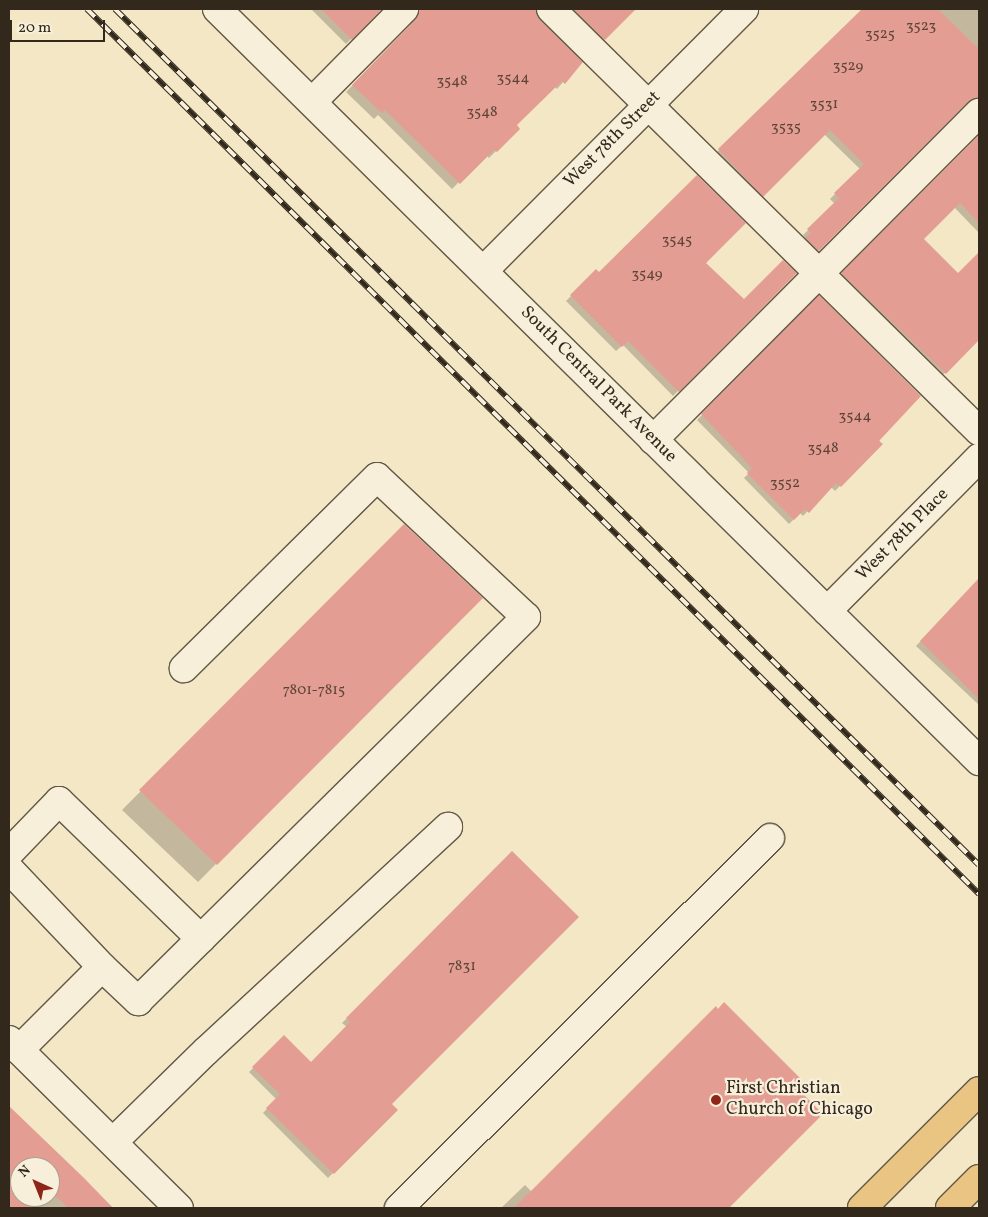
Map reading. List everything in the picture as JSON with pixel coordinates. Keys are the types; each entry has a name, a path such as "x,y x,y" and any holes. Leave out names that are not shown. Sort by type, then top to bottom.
{"main road":[{"path":"862,1208 979,1091"},
{"path":"950,1208 979,1179"}],"street":[{"name":"South Central Park Avenue","path":"217,9 979,762"},
{"path":"312,102 404,9"},
{"path":"552,9 979,431"},
{"name":"West 78th Street","path":"483,271 744,9"},
{"path":"653,440 979,114"},
{"name":"West 78th Place","path":"827,611 979,458"},
{"path":"9,869 138,1001 526,617 377,477 184,668"},
{"path":"9,853 59,801 201,939"},
{"path":"113,1142 206,1051 448,827"},
{"path":"399,1208 770,838"},
{"path":"102,966 14,1045 179,1208"}],"building":[{"path":"321,9 382,9 352,40"},
{"path":"419,9 536,9 540,20 583,62 565,84 562,81 517,125 520,129 497,152 494,150 460,184 385,110 382,113 352,85 415,20"},
{"path":"573,9 636,9 605,40"},
{"path":"862,9 938,9 979,49 979,98 968,102 819,251 805,238 811,233 807,229 839,198 834,193 864,164 830,130 763,197 718,149"},
{"path":"979,135 979,223 960,203 924,239 958,273 979,252 979,340 946,374 841,273"},
{"path":"697,175 746,223 706,263 744,299 783,260 797,273 679,392 628,341 622,347 570,295 596,269 599,272"},
{"path":"819,295 921,396 879,441 883,444 841,487 836,483 809,513 805,509 794,520 747,473 752,468 701,414"},
{"path":"404,524 483,598 217,865 139,790"},
{"path":"979,578 979,699 920,641"},
{"path":"512,851 579,917 392,1104 398,1110 334,1174 266,1108 280,1094 252,1067 284,1035 311,1062 350,1022 346,1018"},
{"name":"First Christian Church of Chicago","path":"724,1002 802,1080 795,1086 823,1114 729,1208 514,1208 716,1006 718,1009"},
{"path":"9,1106 113,1208 68,1208 60,1200 60,1157 10,1157 10,1207 33,1207 9,1208"}],"railway":[{"path":"87,9 979,894"},
{"path":"115,9 979,865"}],"place":[{"name":"First Christian Church of Chicago","path":"716,1100"}]}
